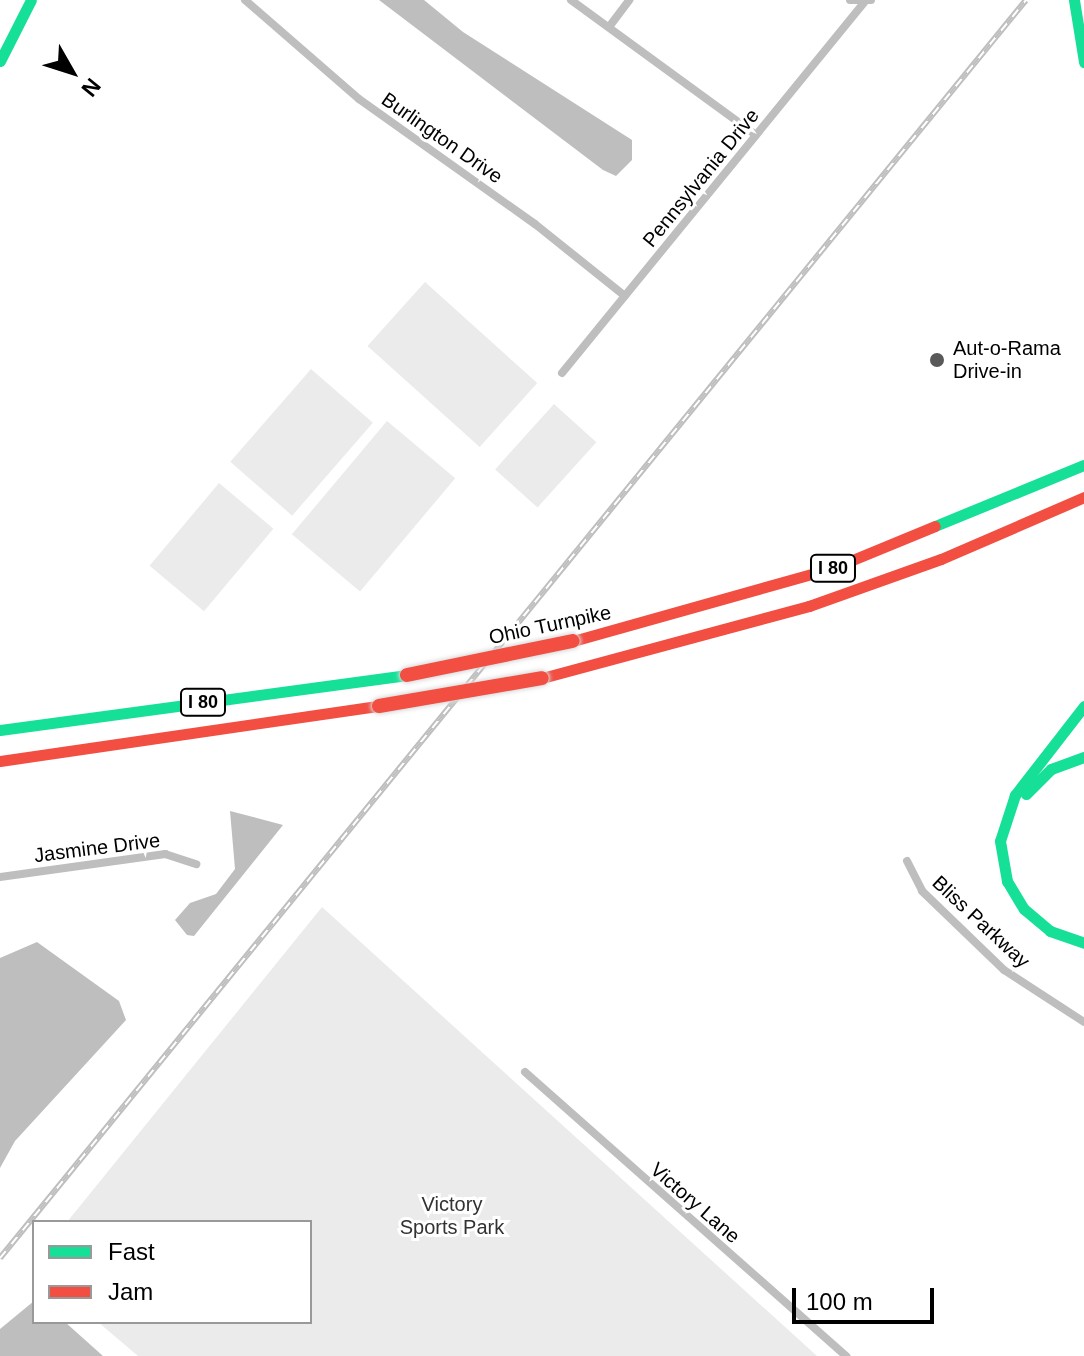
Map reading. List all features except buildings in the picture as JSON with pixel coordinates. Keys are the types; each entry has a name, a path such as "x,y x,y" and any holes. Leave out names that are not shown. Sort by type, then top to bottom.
{"main road":[{"path":"0,61 31,0"},
{"path":"1075,1 1084,62"},
{"name":"Ohio Turnpike","path":"0,730 407,675 573,641 833,568 1084,465"},
{"name":"I 80","path":"0,761 379,706 542,678 799,610 930,563 1084,498"},
{"path":"1084,706 1015,795 1000,841 1007,881 1024,909 1050,931 1084,943"},
{"path":"1084,757 1051,769 1031,787 1013,818 1009,845 1014,876 1032,905 1054,923 1084,933"}],"street":[{"name":"Burlington Drive","path":"245,0 359,99 535,224 625,296"},
{"path":"571,0 756,135"},
{"path":"609,27 629,0"},
{"name":"Pennsylvania Drive","path":"850,0 867,2"},
{"name":"Pennsylvania Drive","path":"562,373 867,2"},
{"name":"Jasmine Drive","path":"0,877 165,854 196,864"},
{"name":"Bliss Parkway","path":"907,861 922,891 1004,970 1084,1022"},
{"name":"Victory Lane","path":"525,1072 846,1356"}],"green space":[{"path":"425,282 537,383 480,447 367,346"},
{"path":"311,369 373,423 292,516 230,462"},
{"path":"554,404 596,442 537,508 495,469"},
{"path":"387,421 455,478 360,592 292,534"},
{"path":"219,483 273,529 204,611 150,566"},
{"name":"Victory Sports Park","path":"322,907 817,1356 138,1356 100,1324 312,1324 312,1220 69,1220"}],"shaded area":[{"path":"379,0 424,0 463,32 632,140 632,160 616,176 603,170"},
{"path":"230,811 283,825 194,936 187,935 175,920 190,903 216,894 235,869"},
{"path":"37,942 119,1001 126,1020 15,1141 0,1168 0,958"},
{"path":"32,1303 32,1324 67,1324 103,1356 0,1356 0,1329"}],"railway":[{"path":"0,1258 1026,0"}],"traffic: fast":[{"path":"0,61 31,0"},
{"path":"1074,0 1084,62"},
{"path":"935,526 1084,465"},
{"path":"0,730 407,675"},
{"path":"1084,706 1015,795 1000,841 1007,881 1024,909 1050,931 1084,943"},
{"path":"1026,794 1051,769 1084,757"}],"traffic: jam":[{"path":"542,678 809,606 941,559 1084,497"},
{"path":"573,641 833,568 935,526"},
{"path":"407,675 573,641"},
{"path":"379,706 542,678"},
{"path":"0,761 379,706"}],"place":[{"name":"Aut-o-Rama Drive-in","path":"937,360"}]}
